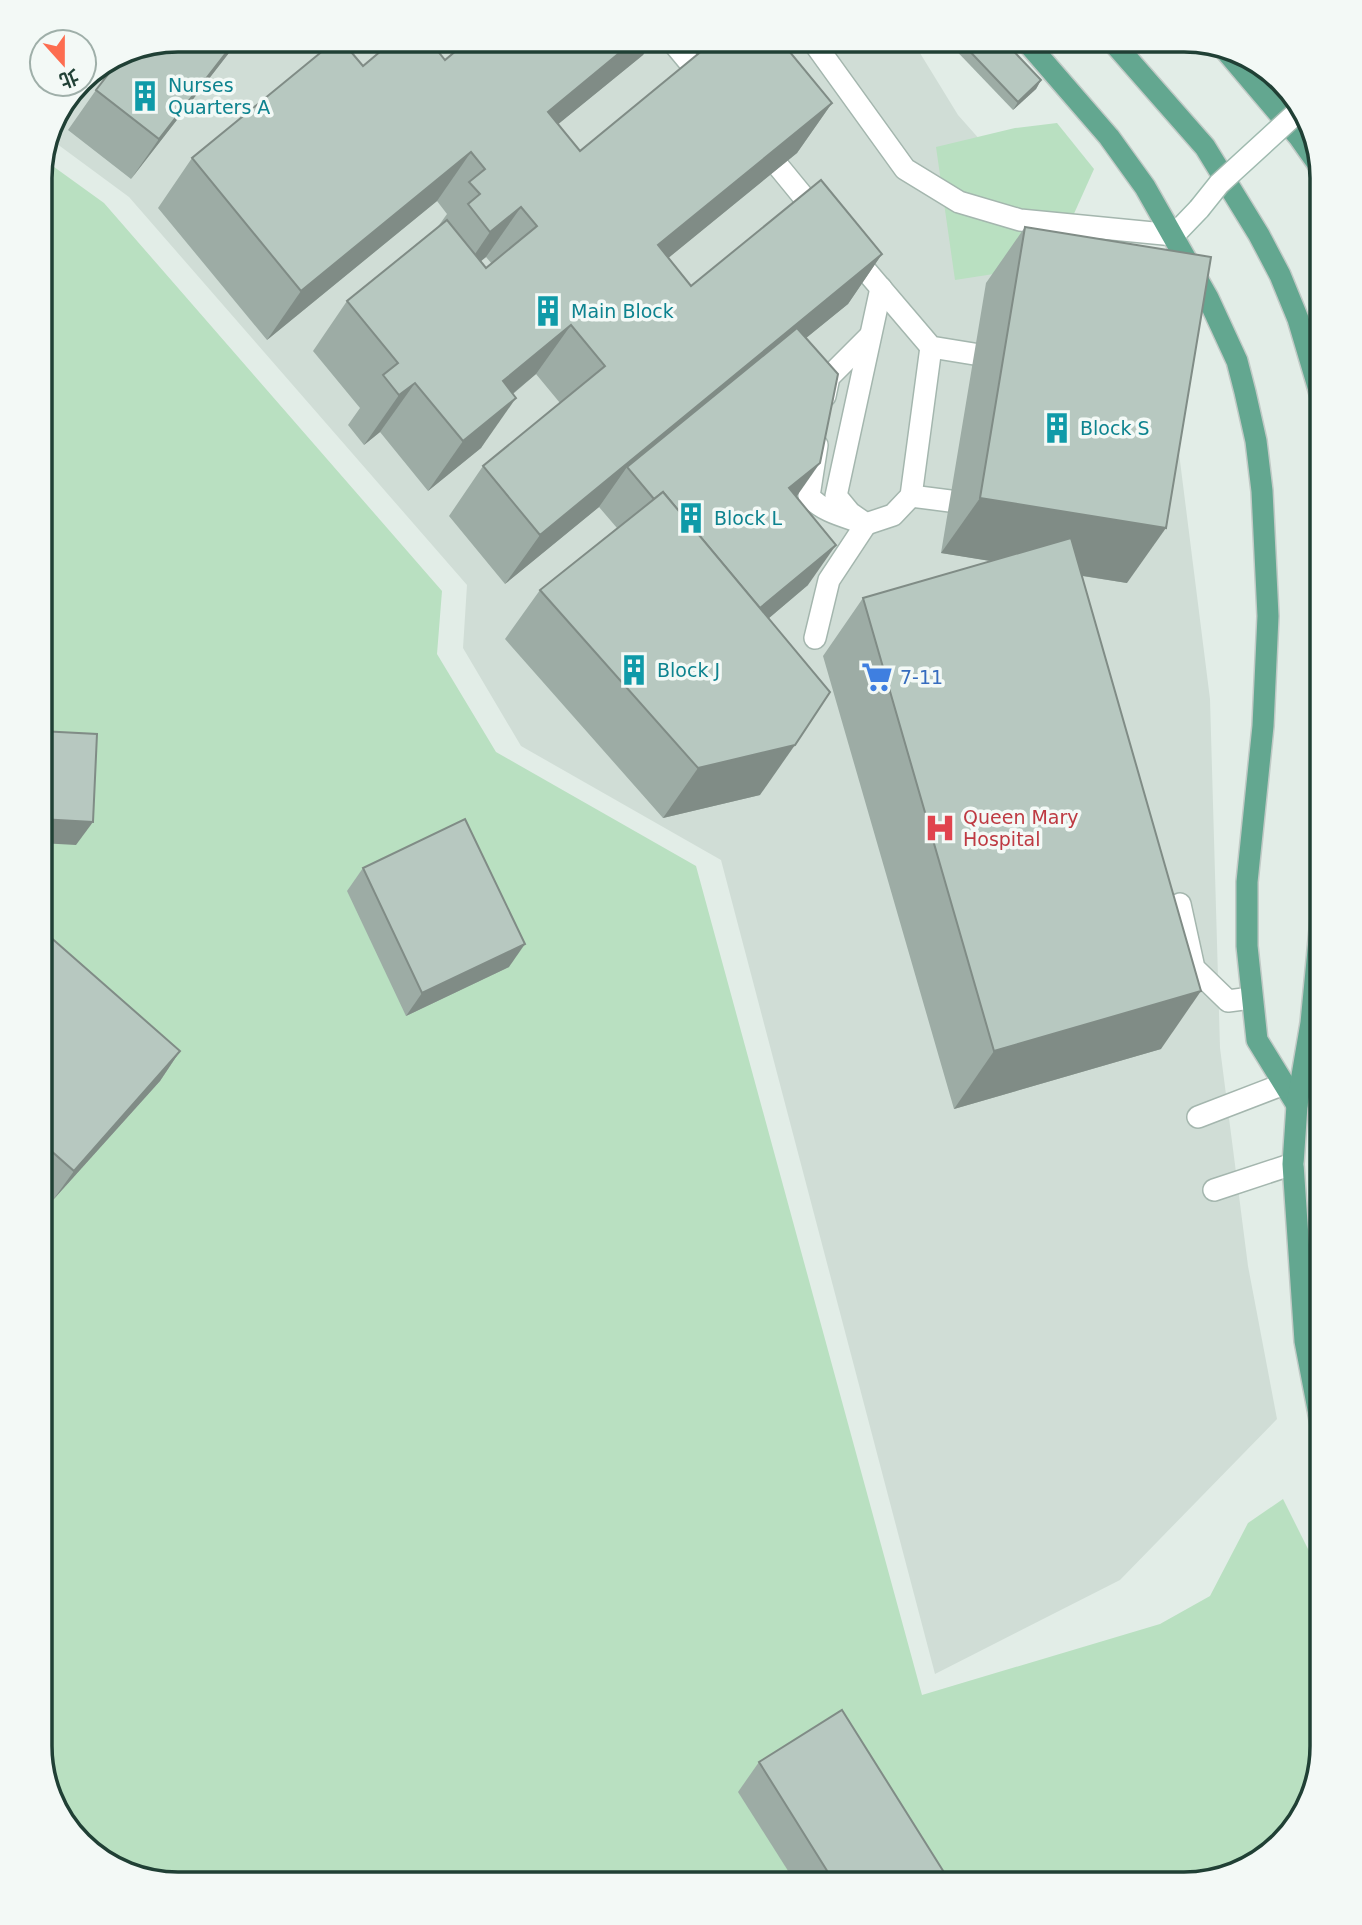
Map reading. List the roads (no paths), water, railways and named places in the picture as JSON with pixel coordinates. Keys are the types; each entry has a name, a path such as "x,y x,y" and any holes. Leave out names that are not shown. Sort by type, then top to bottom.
{"main road":[{"path":"1036,53 1109,137 1145,187 1208,298 1237,361 1256,441 1262,491 1268,616 1263,726 1247,882 1247,946 1251,998 1257,1040 1297,1105"},
{"path":"1122,53 1205,147 1259,235 1280,275 1298,319 1310,360"},
{"path":"1237,64 1305,145"},
{"path":"1310,1029 1297,1105 1293,1164 1302,1318 1310,1375"}],"street":[{"path":"681,52 699,75"},
{"path":"821,53 905,169 959,202 1020,220 1174,235 1219,184 1293,116"},
{"path":"779,167 931,347 974,354"},
{"path":"1107,254 1109,230"},
{"path":"866,524 850,513 836,496 881,288"},
{"path":"870,336 829,377 809,496 828,510 866,524 893,515 911,496 931,347"},
{"path":"911,496 950,501"},
{"path":"816,638 830,580 866,524"},
{"path":"1180,904 1194,968 1228,1001 1251,998"},
{"path":"1198,1117 1284,1084"},
{"path":"1214,1190 1293,1164"}],"place":[{"name":"Nurses Quarters A","path":"145,96"},
{"name":"Main Block","path":"548,311"},
{"name":"Block S","path":"1057,428"},
{"name":"Block L","path":"691,518"},
{"name":"Block J","path":"634,670"},
{"name":"7-11","path":"877,677"},
{"name":"Queen Mary Hospital","path":"940,828"}]}
